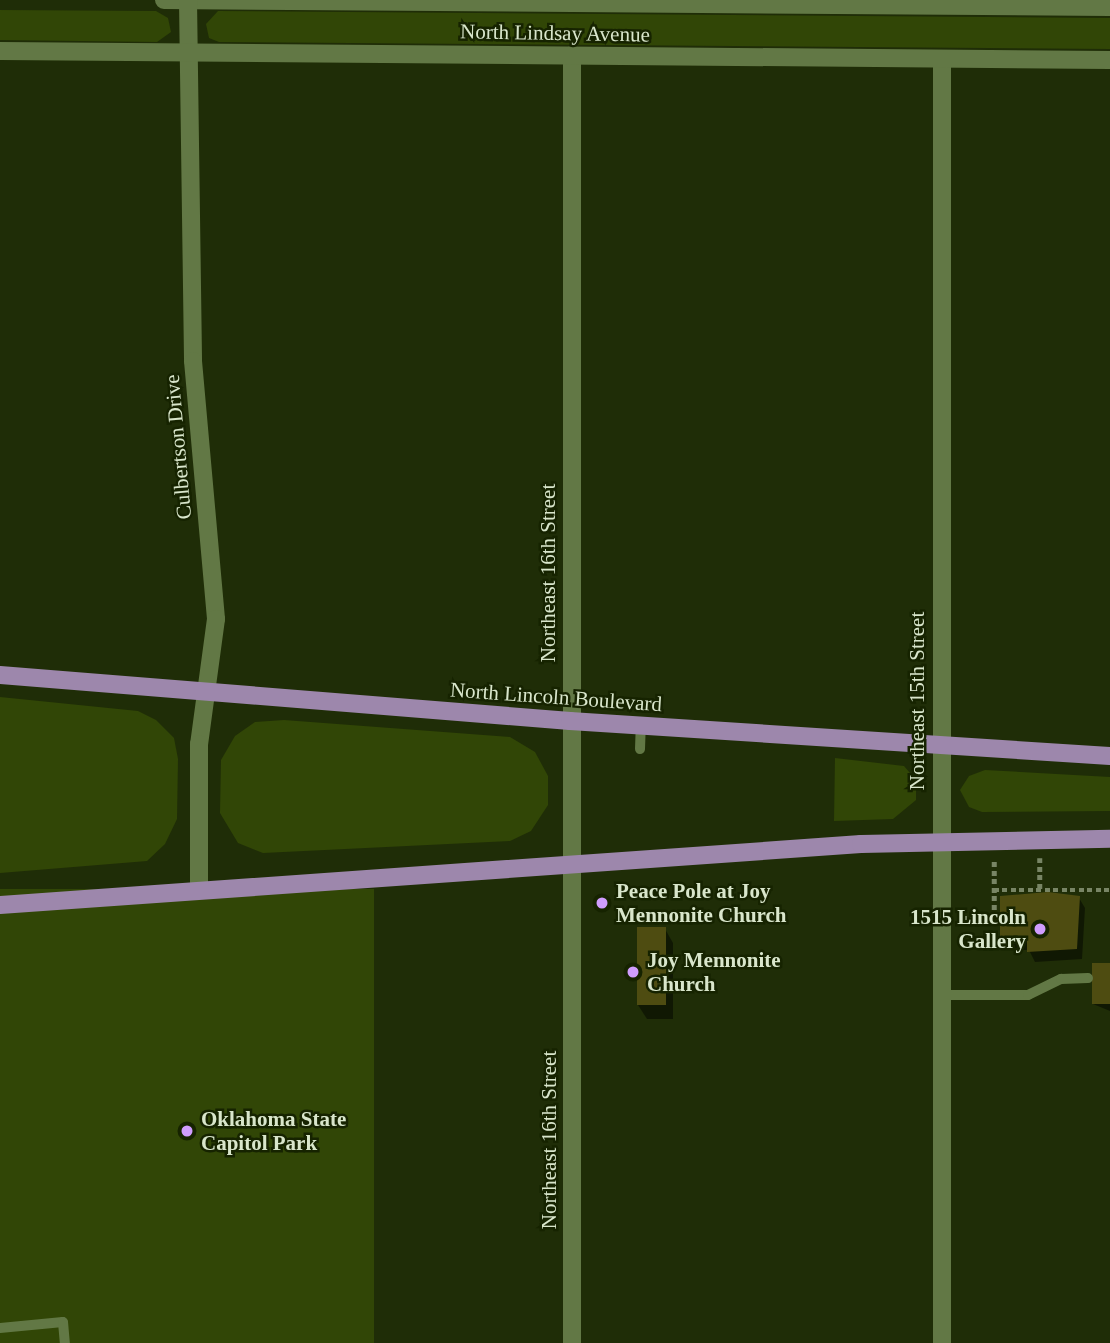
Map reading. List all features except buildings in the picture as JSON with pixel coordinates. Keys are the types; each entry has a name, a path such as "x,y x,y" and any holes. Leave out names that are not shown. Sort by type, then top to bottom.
{"main road":[{"name":"North Lincoln Boulevard","path":"0,675 570,722 940,743 1110,756"},
{"path":"0,905 199,888 570,863 940,842 1110,839"}],"street":[{"name":"North Lindsay Avenue","path":"163,0 943,3 1110,7"},
{"name":"Culbertson Drive","path":"188,0 186,52 192,361 216,619 199,744 199,888"},
{"name":"North Lindsay Avenue","path":"0,51 1110,60"},
{"name":"Northeast 16th Street","path":"572,55 572,1343"},
{"name":"Northeast 15th Street","path":"942,59 942,1343"}],"lane":[{"path":"640,749 641,725"},
{"path":"940,995 1028,995 1061,979 1088,978"},
{"path":"0,1328 63,1322 65,1343"}],"path":[{"path":"1040,855 1040,891"},
{"path":"954,918 997,918 994,856"},
{"path":"994,890 1110,890"}],"green space":[{"path":"0,10 156,11 168,18 171,32 157,42 0,40"},
{"path":"218,11 1110,18 1110,49 219,42 209,38 206,24"},
{"path":"0,697 138,711 156,720 174,738 178,759 177,819 165,844 147,861 0,873"},
{"path":"284,720 510,737 535,752 548,776 548,805 531,831 510,841 263,853 238,843 220,813 221,760 235,736 255,722"},
{"path":"835,758 904,766 916,780 916,800 893,819 834,821"},
{"path":"985,770 1110,777 1110,811 982,812 969,807 960,790 969,776"},
{"name":"Oklahoma State Capitol Park","path":"0,889 374,889 374,1343 0,1343"}],"place":[{"name":"Peace Pole at Joy Mennonite Church","path":"602,903"},
{"name":"1515 Lincoln Gallery","path":"1040,929"},
{"name":"Joy Mennonite Church","path":"633,972"},
{"name":"Oklahoma State Capitol Park","path":"187,1131"}]}
